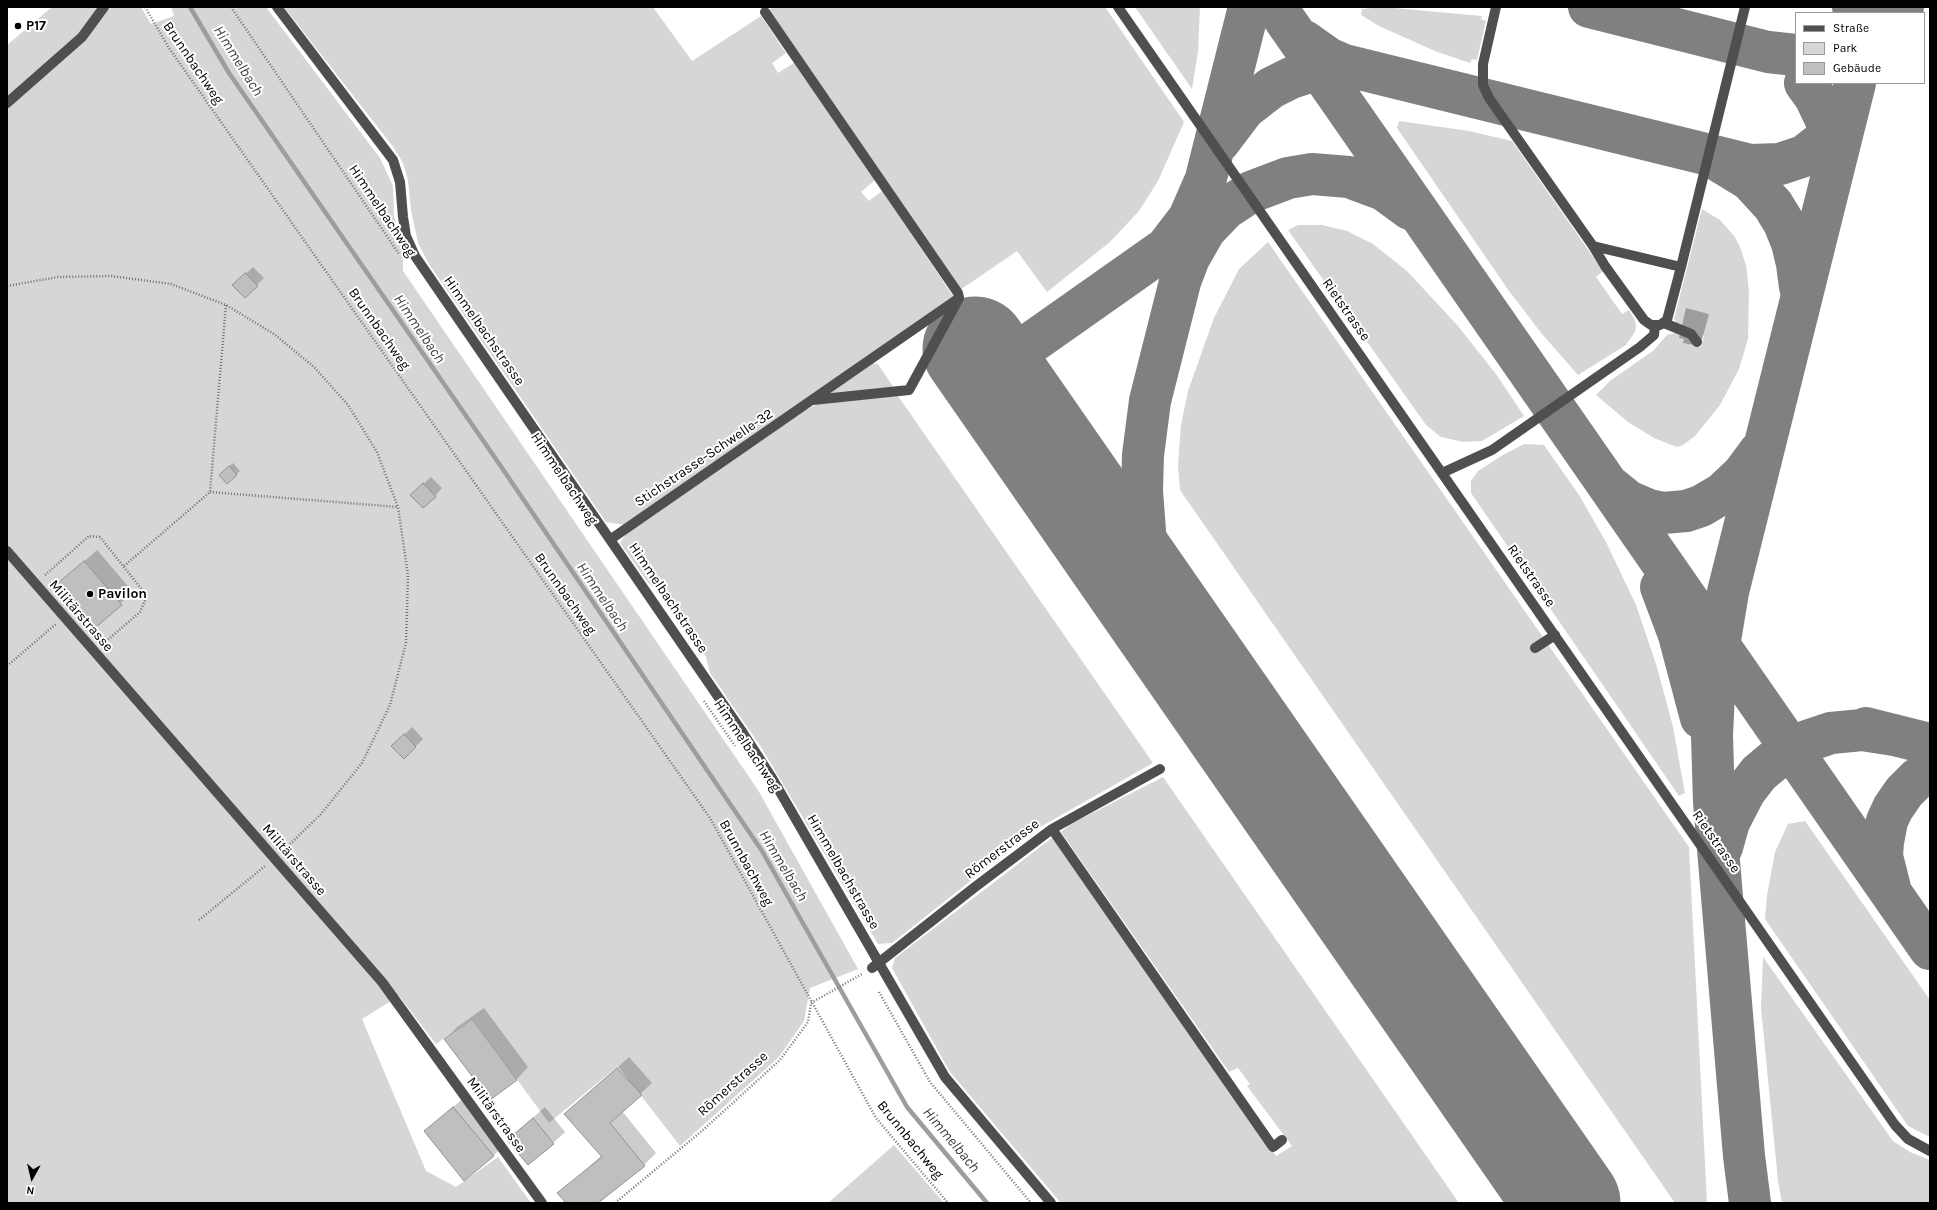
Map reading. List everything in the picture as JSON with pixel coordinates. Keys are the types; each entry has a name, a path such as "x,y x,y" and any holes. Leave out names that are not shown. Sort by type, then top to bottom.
{"street":[{"path":"7,103 82,37 104,7"},
{"name":"Himmelbachstrasse","path":"277,7 393,160 400,182 406,236 415,256 611,539 768,772 876,965 945,1077 1051,1203"},
{"name":"Rietstrasse","path":"1118,7 1895,1124 1908,1140 1930,1151"},
{"path":"1496,7 1483,64 1483,85 1489,98 1644,320 1692,334 1697,342"},
{"path":"1442,473 1492,450 1640,347 1654,335 1660,324 1669,316 1745,7"},
{"path":"765,12 953,286 959,298"},
{"path":"1593,246 1681,267"},
{"name":"Stichstrasse-Schwelle-32","path":"611,539 959,298"},
{"name":"Stichstrasse-Schwelle-32","path":"813,400 909,390 959,298"},
{"name":"Militärstrasse","path":"7,550 93,652 382,982 542,1203"},
{"path":"1535,648 1555,635"},
{"name":"Römerstrasse","path":"876,965 1052,829 1160,769"},
{"path":"1052,829 1273,1146 1282,1140"},
{"path":"1233,1088 1242,1082"}],"path":[{"name":"Brunnbachweg","path":"145,7 169,48 710,818 876,1118 948,1203"},
{"name":"Himmelbachweg","path":"231,7 403,261"},
{"path":"7,286 58,277 111,276 171,284 226,305 274,334 314,367 348,405 377,452 398,506 408,575 406,643 390,705 362,763 321,814 274,859 199,920"},
{"path":"124,566 210,492 226,305"},
{"path":"210,492 398,506"},
{"path":"35,583 89,536 100,537 147,596 140,612 93,652"},
{"path":"7,666 64,617"},
{"name":"Himmelbachweg","path":"701,696 737,749"},
{"path":"811,1003 855,978"},
{"name":"Römerstrasse","path":"615,1203 703,1130 780,1060 795,1042 808,1022 811,1003"}],"green space":[{"path":"52,7 141,7 151,24 174,16 171,7 266,7 380,158 393,186 394,216 403,247 403,271 758,790 858,969 810,988 804,1021 779,1057 680,1146 618,1066 549,1123 472,1018 436,1044 399,996 362,1019 426,1171 456,1187 498,1157 531,1203 7,1203 7,45"},
{"path":"284,7 653,7 692,61 761,16 786,53 772,63 778,73 794,63 875,180 861,192 869,201 882,191 953,296 625,525 606,522 429,264 418,243 411,210 408,180 403,163 394,148"},
{"path":"773,7 1105,7 1184,122 1158,181 1139,211 1110,242 1047,292 1017,251 960,290 768,10"},
{"path":"1135,7 1200,7 1198,52 1192,89"},
{"path":"1383,7 1482,16 1481,19 1486,21 1477,60 1472,59 1470,63 1435,51 1379,26 1361,15 1362,9"},
{"path":"1399,121 1469,131 1512,141 1603,271 1596,277 1622,314 1629,310 1635,320 1635,332 1626,345 1578,375 1542,334 1509,291 1397,128"},
{"path":"1702,209 1720,220 1735,237 1740,247 1746,265 1749,291 1748,339 1739,369 1720,405 1695,436 1683,445 1677,447 1654,438 1628,422 1596,395 1610,381 1654,350 1667,335 1675,333 1690,339 1689,344 1701,347 1704,336 1678,325 1674,319"},
{"path":"1298,225 1322,225 1347,231 1373,244 1407,271 1458,326 1496,374 1524,416 1482,441 1463,442 1441,437 1426,425 1288,230"},
{"path":"1268,242 1689,847 1707,1203 1675,1203 1180,490 1178,466 1181,425 1188,391 1214,318 1239,269"},
{"path":"871,363 878,364 894,388 825,395"},
{"path":"898,396 1153,763 1035,830 892,943 878,944 761,747 710,673 706,657 665,594 649,584 620,543 626,534 803,411 818,404"},
{"path":"1524,444 1544,445 1579,495 1606,542 1636,605 1657,667 1673,727 1685,793 1679,796 1471,493 1471,481 1478,471"},
{"path":"1163,777 1459,1203 1061,1203 950,1072 892,968 895,958 1052,838 1059,844 1276,1156 1292,1146 1247,1086 1250,1084 1238,1068 1229,1072 1061,832 1071,824"},
{"path":"1805,821 1930,1000 1930,1137 1908,1126 1765,919 1767,895 1775,852 1788,824"},
{"path":"1763,957 1893,1141 1910,1152 1930,1160 1930,1203 1782,1203 1778,1181 1761,1008"},
{"path":"894,1145 944,1203 828,1203"}],"shaded area":[{"path":"1686,308 1709,314 1699,346 1683,343 1684,339 1679,338"}],"building":[{"path":"245,273 258,286 245,298 232,285"},
{"path":"229,466 237,475 227,484 219,475"},
{"path":"423,483 436,497 423,508 410,495"},
{"name":"Pavilon","path":"84,561 122,605 96,627 58,583"},
{"path":"404,734 416,747 404,759 391,746"},
{"path":"472,1019 517,1080 490,1100 444,1039"},
{"path":"617,1068 642,1095 610,1123 645,1166 598,1203 566,1203 557,1193 602,1157 564,1114"},
{"path":"453,1107 494,1156 464,1181 424,1131"},
{"path":"533,1118 554,1144 528,1165 507,1140"}],"waterway":[{"name":"Himmelbach","path":"190,7 229,73 500,465 762,851 907,1107 987,1203"}],"taxiway":[{"path":"1202,194 1249,7"},
{"path":"1276,7 1930,949"},
{"path":"1589,7 1768,52 1795,55"},
{"path":"1853,7 1855,12"},
{"path":"1894,12 1903,7"},
{"path":"1304,41 1328,58 1344,65 1750,165 1780,164 1804,156 1827,138 1838,126 1845,113"},
{"path":"1219,142 1244,109 1271,88 1291,78 1310,72 1329,69 1347,69"},
{"path":"1806,84 1815,97 1826,120 1833,157"},
{"path":"1750,1203 1744,1156 1714,802 1712,736 1715,670 1728,592 1855,84"},
{"path":"1719,161 1750,180 1773,205 1784,223 1792,243 1800,287"},
{"path":"1201,675 1176,638 1158,594 1146,544 1142,491 1143,455 1150,401 1180,282 1189,258 1205,230 1225,209 1251,192 1288,178 1312,174 1349,177 1384,190 1410,209"},
{"path":"990,372 1166,248 1189,218 1206,179"},
{"path":"1612,488 1628,501 1649,510 1663,513 1686,511 1701,506 1723,493 1743,474 1760,451"},
{"path":"1661,587 1679,635 1701,718"},
{"path":"1866,728 1930,744"},
{"path":"1722,847 1729,822 1745,791 1759,773 1783,753 1807,741 1831,733 1862,730 1894,735"},
{"path":"1890,888 1882,856 1887,821 1893,808 1904,792 1917,779 1930,770"}],"runway":[{"path":"975,349 1568,1203"}],"place":[{"name":"P17","path":"18,26"},
{"name":"Pavilon","path":"90,594"}]}
